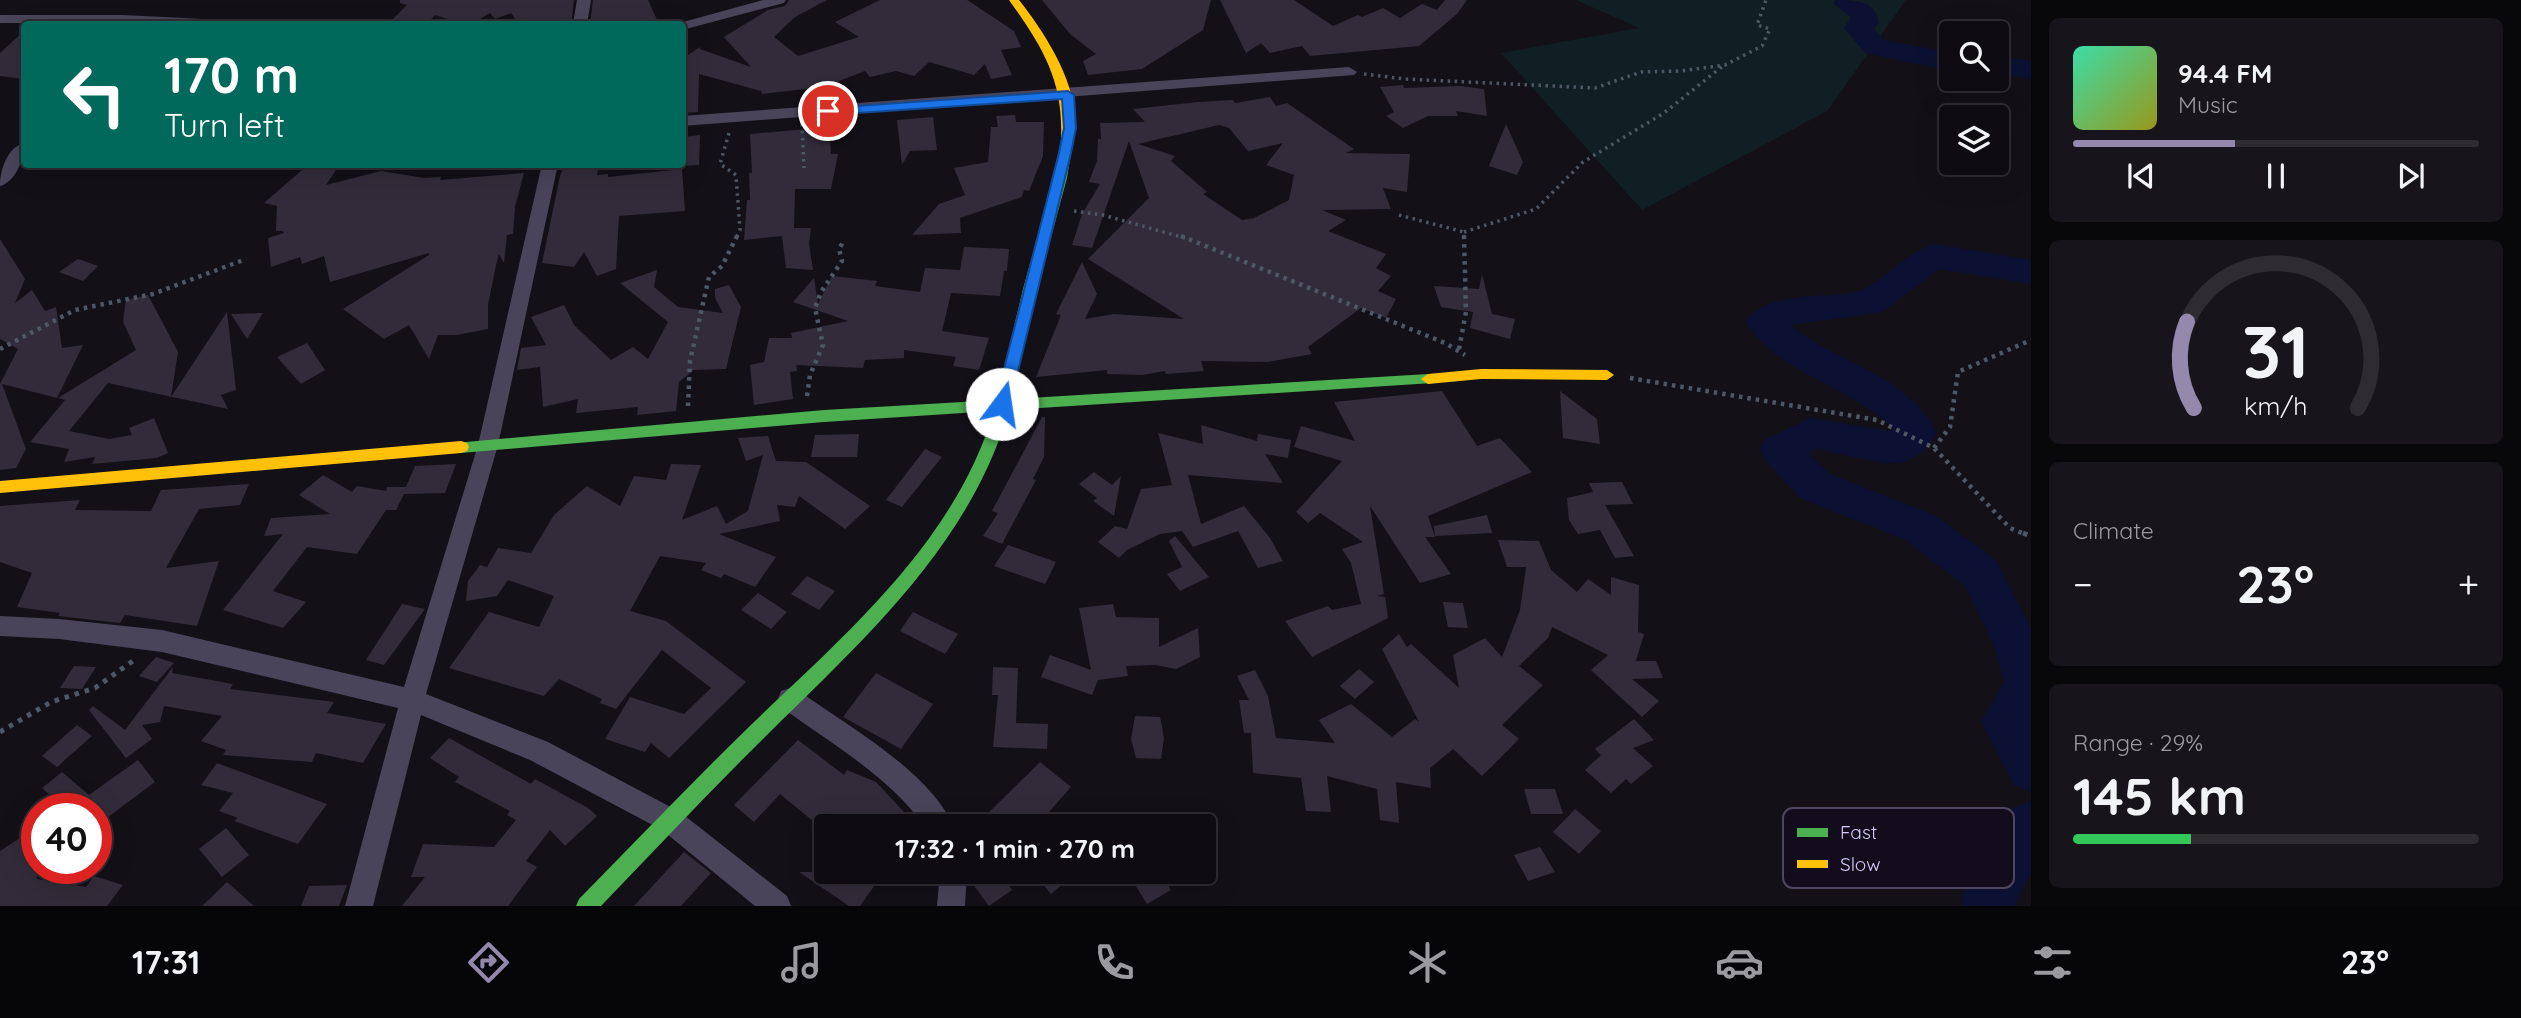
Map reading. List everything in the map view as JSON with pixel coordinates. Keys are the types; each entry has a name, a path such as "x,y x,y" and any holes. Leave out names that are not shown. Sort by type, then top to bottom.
{"street":[{"path":"122,21 137,0"},
{"path":"580,21 584,0"},
{"path":"686,25 779,0"},
{"path":"586,906 890,599 961,506 980,470 1002,404 1035,267 1053,208 1070,128 1068,95 1063,76 1050,48 1014,0"},
{"path":"0,19 81,21"},
{"path":"686,121 1068,95 1349,72"},
{"path":"0,181 12,164"},
{"path":"359,906 412,700 488,445 549,168"},
{"path":"0,487 805,418 1002,404 1380,383 1480,374 1607,374"},
{"path":"0,626 162,641 412,700 539,751 671,821 777,906"},
{"path":"790,699 887,769 921,799 932,814"},
{"path":"951,906 954,884"}],"path":[{"path":"1399,215 1464,232 1536,209 1583,162 1664,113 1725,65 1762,46 1770,29 1757,25 1757,21 1766,0"},
{"path":"1349,72 1405,79 1595,88 1641,72 1681,71 1725,65"},
{"path":"801,113 804,168"},
{"path":"687,428 690,361 709,277 722,267 740,230 736,174 720,164 735,118"},
{"path":"1053,208 1103,215 1181,236 1459,349 1480,374"},
{"path":"1459,349 1466,312 1464,232"},
{"path":"805,418 810,375 823,345 813,318 816,300 842,261 839,249 843,242"},
{"path":"0,349 75,310 153,294 246,259"},
{"path":"1934,448 1950,427 1958,372 2031,340"},
{"path":"1607,374 1878,420 1934,448 2010,528 2031,537"},
{"path":"0,732 51,702 95,688 162,641"}],"shaded area":[{"path":"1576,0 1906,0 1827,111 1642,210 1501,53 1639,28"}],"building":[{"path":"400,0 574,0 571,21 517,21 511,13 495,19 490,13 477,21 454,21 435,15 429,21 391,21 407,5 400,3"},
{"path":"593,0 648,0 658,21 590,21"},
{"path":"789,0 827,0 795,17 774,37 798,56 859,37 835,22 880,0 967,0 1014,31 1021,47 1001,50 1012,75 991,79 985,64 974,75 929,62 914,76 896,71 870,77 865,71 839,81 839,85 762,94 761,91 699,74 698,112 686,113 686,56 700,47 751,67 724,37 768,10 785,6"},
{"path":"1042,0 1211,0 1203,30 1142,69 1088,75 1083,61 1096,54 1070,34"},
{"path":"1220,0 1294,0 1333,26 1383,8 1400,18 1422,4 1437,10 1445,0 1467,0 1457,14 1419,46 1310,56 1302,46 1270,53 1261,43 1246,53"},
{"path":"21,34 21,79 0,76 0,53"},
{"path":"1403,85 1404,88 1461,86 1484,89 1487,116 1456,111 1458,116 1428,116 1403,128 1386,116 1394,112 1380,87"},
{"path":"1270,97 1276,106 1287,103 1354,149 1346,153 1410,154 1407,192 1383,188 1391,209 1322,210 1346,220 1328,231 1386,254 1376,268 1391,276 1378,291 1396,299 1386,318 1361,308 1308,347 1312,354 1267,362 1201,361 1204,371 1166,374 1165,371 1142,375 1107,374 1107,370 1036,377 1061,315 1056,314 1082,262 1097,294 1085,319 1114,314 1184,319 1088,259 1149,198 1129,141 1092,248 1072,245 1082,214 1100,184 1089,182 1097,161 1098,139 1101,139 1100,123 1145,122 1133,109 1198,102 1233,100 1235,103","holes":["1219,125 1229,128 1248,151 1283,143 1266,165 1294,175 1289,200 1254,218 1242,220 1203,194 1207,192 1171,161 1175,156 1138,144"]},
{"path":"1015,115 1016,122 1044,122 1043,156 1029,191 1024,190 1022,197 960,218 961,233 912,235 939,204 965,195 954,168 988,162 991,127 998,127 996,116"},
{"path":"933,117 937,150 910,151 902,165 897,120"},
{"path":"1506,124 1523,162 1517,175 1489,166"},
{"path":"829,127 831,154 838,154 831,189 795,189 794,228 811,228 809,243 813,270 786,268 782,236 744,240 747,200 750,200 749,173 752,173 750,134"},
{"path":"700,135 699,165 686,166 686,137"},
{"path":"337,168 326,185 381,171 424,178 441,177 440,180 524,173 515,207 513,234 507,235 504,263 499,254 496,265 488,305 488,329 456,335 438,335 429,359 409,325 384,339 343,309 429,253 330,282 324,256 302,264 300,257 271,267 268,238 284,233 276,231 277,206 264,203 302,170"},
{"path":"563,168 598,168 597,175 608,174 608,177 682,169 685,211 619,216 616,269 597,276 584,252 574,267 542,263"},
{"path":"0,239 25,279 15,303 32,290 45,311 56,307 62,348 83,345 57,398 2,384 26,449 16,468 0,470 0,384 18,349 0,339"},
{"path":"964,247 1009,249 1007,271 1004,271 1000,296 951,293 942,331 989,338 979,370 953,366 956,357 904,350 904,358 865,360 863,368 796,365 797,371 790,372 793,399 754,405 750,365 764,362 769,338 792,338 791,333 848,321 793,302 814,278 818,304 832,276 877,281 875,286 920,292 925,268 960,270"},
{"path":"78,259 98,266 83,281 59,272"},
{"path":"657,270 654,287 678,307 723,313 715,298 715,289 729,285 741,307 726,369 694,370 679,382 676,411 637,415 638,407 576,413 578,399 543,407 540,367 517,370 521,348 546,345 531,317 564,305 574,325 611,360 633,347 648,359 668,322 620,283"},
{"path":"1482,274 1492,314 1515,319 1510,339 1470,328 1473,312 1441,307 1434,286 1479,289"},
{"path":"148,295 178,352 171,397 108,383 69,431 109,439 132,435 129,428 154,418 168,453 157,458 92,464 95,457 64,462 69,449 30,442 65,400 58,398 136,350 123,322 126,300"},
{"path":"227,312 236,390 221,395 228,409 171,397"},
{"path":"263,313 247,339 231,314"},
{"path":"307,343 325,370 301,384 277,357"},
{"path":"1442,391 1477,446 1500,438 1532,472 1428,516 1435,537 1425,537 1451,574 1420,583 1370,506 1384,594 1377,596 1385,597 1388,618 1312,657 1285,621 1328,606 1332,610 1361,604 1351,563 1342,549 1363,542 1320,513 1308,523 1296,512 1342,461 1294,447 1301,426 1355,441 1334,402"},
{"path":"1560,391 1597,419 1600,444 1563,438"},
{"path":"1042,417 1045,417 1044,457 1033,479 1036,480 1002,544 983,536 998,513 992,511"},
{"path":"1201,425 1257,441 1258,434 1291,440 1288,458 1265,454 1283,483 1188,475 1201,524 1244,506 1270,538 1283,561 1258,568 1238,531 1193,547 1182,531 1160,534 1127,550 1119,558 1098,542 1115,526 1127,529 1141,489 1172,485 1158,433 1203,444"},
{"path":"859,434 857,457 811,457 815,435"},
{"path":"768,436 776,461 806,462 870,506 845,529 799,496 795,507 777,505 780,521 719,534 776,557 755,587 724,574 721,578 701,570 706,563 660,556 630,611 666,621 746,682 669,758 651,743 645,752 605,739 630,697 684,714 711,688 662,650 616,709 600,703 602,699 559,679 544,696 449,668 489,612 539,627 554,596 508,580 497,596 466,601 468,581 480,565 487,567 498,548 531,553 554,515 587,486 620,506 634,476 666,480 671,464 701,465 682,520 717,506 726,524 748,511 763,455 746,461 738,438"},
{"path":"925,449 942,457 902,507 886,500"},
{"path":"456,464 445,493 404,494 396,510 386,510 357,554 307,547 273,591 306,602 283,628 223,610 283,534 264,536 271,518 330,514 299,495 323,475 352,492 357,486 386,491 387,487 406,487 415,466"},
{"path":"1094,472 1112,485 1121,476 1114,516 1093,501 1097,498 1079,484"},
{"path":"1622,482 1633,504 1605,505 1634,556 1615,558 1600,530 1578,534 1569,520 1567,498 1593,492 1589,483"},
{"path":"249,484 240,505 199,509 166,568 219,561 197,626 125,615 120,623 58,616 60,613 17,607 32,573 0,562 0,506 80,500 75,510 151,511 161,490"},
{"path":"1487,515 1492,533 1435,536 1434,526"},
{"path":"1175,536 1209,577 1180,591 1167,574 1182,567 1169,541"},
{"path":"1498,540 1539,541 1551,570 1577,592 1588,579 1611,595 1611,577 1639,585 1638,632 1644,634 1636,661 1656,661 1663,678 1632,679 1659,701 1642,717 1591,670 1608,655 1552,627 1548,638 1519,666 1543,685 1502,725 1519,739 1482,776 1453,749 1430,768 1431,788 1396,782 1399,823 1380,820 1377,789 1327,776 1331,812 1306,811 1301,778 1253,773 1251,733 1244,733 1239,700 1249,700 1237,676 1255,670 1268,696 1276,738 1335,743 1319,720 1351,704 1392,737 1415,719 1419,722 1382,649 1399,634 1407,647 1411,644 1459,688 1453,655 1485,638 1502,657 1520,610 1526,567 1507,567"},
{"path":"1008,545 1056,562 1045,584 994,566"},
{"path":"807,576 835,591 819,610 791,594"},
{"path":"758,593 787,612 771,629 741,610"},
{"path":"1443,602 1463,603 1468,628 1448,627"},
{"path":"402,604 425,609 384,665 366,660"},
{"path":"1113,604 1116,617 1159,618 1159,647 1198,628 1200,657 1176,669 1155,665 1126,666 1128,676 1098,680 1092,695 1041,677 1050,655 1091,670 1079,608"},
{"path":"913,612 958,634 945,654 900,631"},
{"path":"156,657 174,663 157,682 139,676"},
{"path":"74,666 96,667 82,689 60,688"},
{"path":"173,667 172,673 233,684 230,689 334,702 327,713 386,724 363,763 316,753 312,762 223,755 226,750 201,741 222,716 164,706 160,722 142,725 152,739 126,758 89,710 93,706 125,730"},
{"path":"993,667 1018,668 1016,723 1048,724 1047,749 993,747 998,695 992,695"},
{"path":"1359,669 1374,682 1355,699 1340,686"},
{"path":"876,673 933,704 901,749 843,717"},
{"path":"1135,716 1160,717 1164,738 1161,759 1136,758 1131,739"},
{"path":"1634,719 1654,740 1633,748 1653,766 1631,784 1626,779 1611,793 1585,770 1601,755 1595,749"},
{"path":"77,725 92,736 57,767 42,756"},
{"path":"449,738 531,784 535,779 588,808 597,816 565,846 550,830 526,861 537,867 508,906 402,906 425,877 411,877 423,844 494,847 516,820 507,815 510,811 455,782 459,777 430,758"},
{"path":"798,740 844,775 847,770 876,782 906,814 814,814 814,822 780,794 754,822 734,805"},
{"path":"138,760 155,782 112,814 112,793 92,793"},
{"path":"1040,762 1071,787 1047,814 987,814"},
{"path":"217,763 327,804 298,844 234,821 238,818 219,811 233,793 201,785"},
{"path":"62,772 87,793 48,793 42,788"},
{"path":"1524,789 1555,789 1563,814 1531,814"},
{"path":"1575,809 1601,831 1579,854 1553,832"},
{"path":"226,828 249,855 222,877 199,849"},
{"path":"21,837 21,884 68,884 86,887 88,884 112,884 112,882 123,885 107,906 0,906 0,851"},
{"path":"1540,847 1555,872 1528,881 1514,855"},
{"path":"684,852 711,873 681,906 634,906"},
{"path":"799,872 814,872 814,882"},
{"path":"227,882 254,906 202,906"},
{"path":"817,884 876,884 860,906 849,906"},
{"path":"973,884 1007,884 1012,890 989,906"},
{"path":"1043,884 1063,884 1051,894"},
{"path":"1134,884 1167,884 1171,890 1147,904"},
{"path":"347,885 339,906 301,906 309,886"}],"waterway":[{"path":"1849,0 1848,4 1864,13 1865,23 1858,28 1875,47 1939,60"},
{"path":"2009,66 2031,70"},
{"path":"2031,272 1933,256 1869,303 1782,313 1764,322 1797,349 1864,385 1897,407 1917,432 1899,448 1810,433 1780,450 1815,486 1921,528 1981,573 2018,649 2028,685 2005,721 2031,768"},
{"path":"2014,854 2031,826"},
{"path":"1990,906 1989,895 1993,888"}],"traffic: fast":[{"path":"586,906 881,610 935,544 958,509 979,472 997,428 1060,178 1067,140"},
{"path":"461,447 824,416 1428,379"}],"traffic: slow":[{"path":"1014,0 1047,48 1062,82 1068,120 1067,140"},
{"path":"1428,379 1481,374 1607,375"},
{"path":"0,487 461,447"}],"route":[{"path":"828,111 1068,95 1070,128 1065,153 1002,404"}]}
